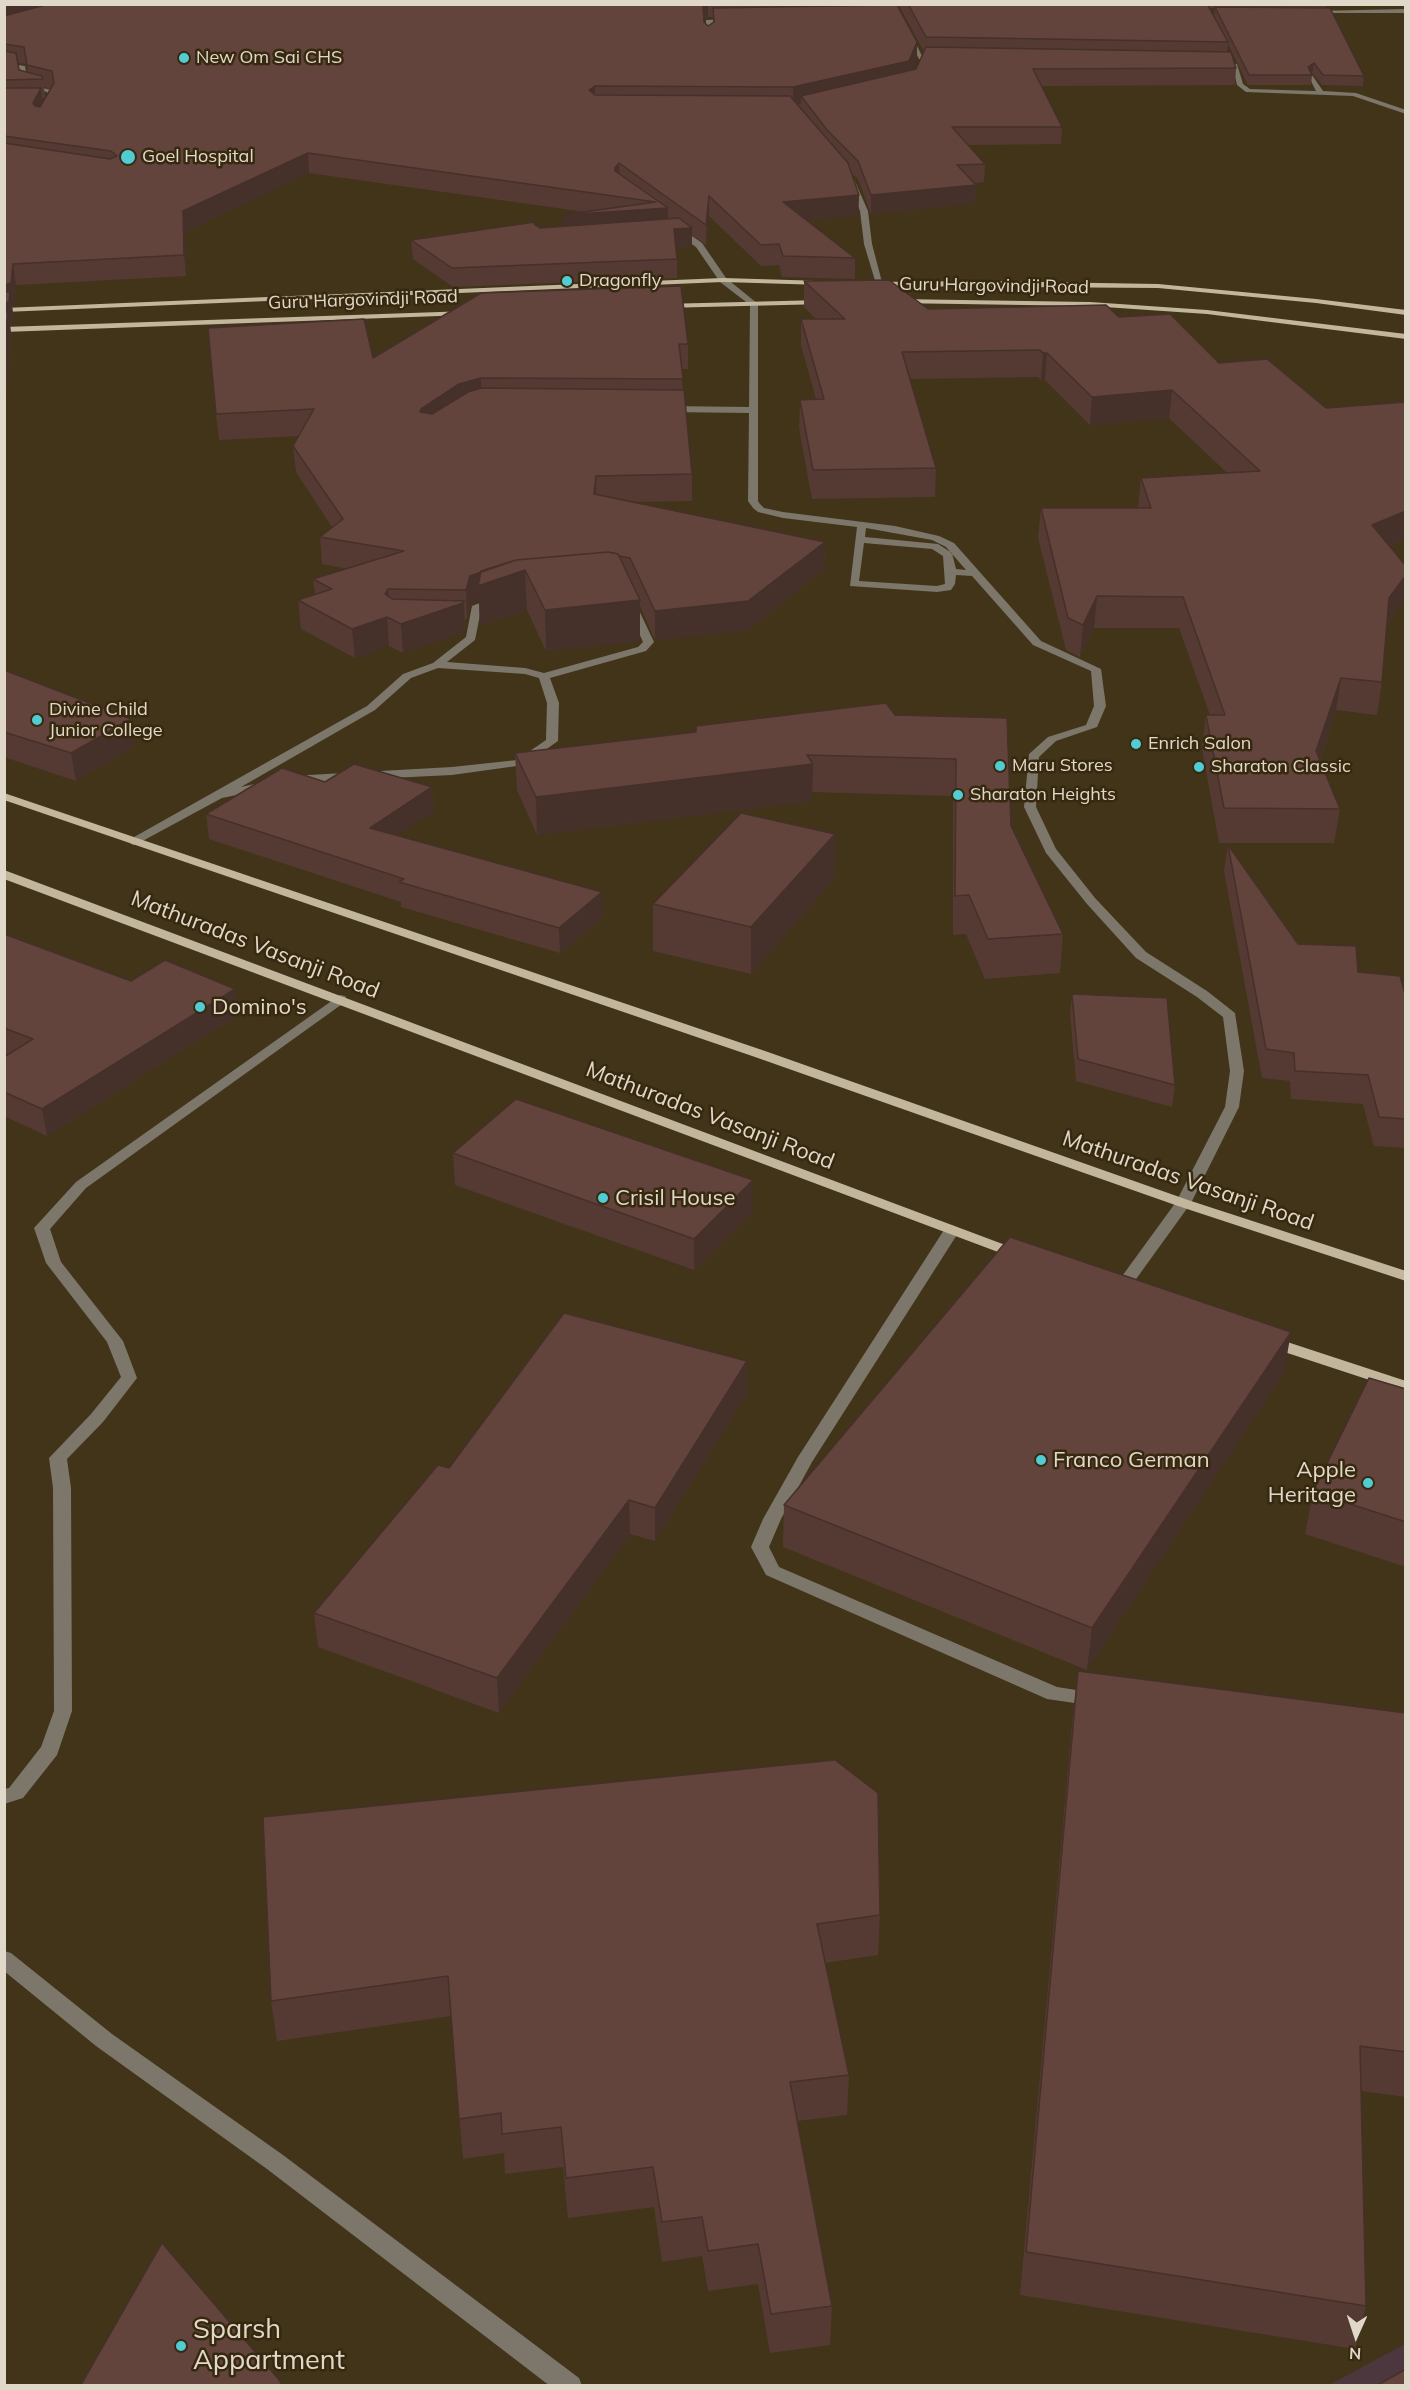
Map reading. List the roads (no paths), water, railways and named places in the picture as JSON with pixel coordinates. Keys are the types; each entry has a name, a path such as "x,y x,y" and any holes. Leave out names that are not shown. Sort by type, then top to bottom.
{"main road":[{"name":"Guru Hargovindji Road","path":"4,310 723,280 835,283"},
{"name":"Guru Hargovindji Road","path":"868,284 1158,286 1316,301 1406,313"},
{"name":"Guru Hargovindji Road","path":"883,301 965,301 1172,310 1406,337"},
{"path":"653,306 836,302"},
{"name":"Guru Hargovindji Road","path":"4,330 476,312"},
{"name":"Mathuradas Vasanji Road","path":"4,796 760,1054 1183,1203 1406,1276"},
{"name":"Mathuradas Vasanji Road","path":"4,874 1035,1261"},
{"path":"1252,1335 1406,1387"}],"street":[{"path":"893,4 922,59 919,67"},
{"path":"1307,13 1406,11"},
{"path":"887,19 899,18"},
{"path":"709,39 708,21 744,20"},
{"path":"1228,54 1234,64 1240,85 1248,91 1354,94 1406,112"},
{"path":"922,59 933,59"},
{"path":"1222,64 1234,64"},
{"path":"4,65 23,67 25,86 50,91 51,102 46,112"},
{"path":"1312,77 1321,94"},
{"path":"40,102 51,102"},
{"path":"845,174 852,181 864,211 868,244 880,284"},
{"path":"664,220 699,245 723,280 754,304 753,501 756,506 761,510 783,515 895,529 935,538 950,545 1037,643 1096,669 1100,706 1091,727 1052,739 1033,756 1030,807 1050,850 1090,901 1141,955 1202,994 1230,1016 1237,1071 1233,1107 1183,1203 1120,1290"},
{"path":"669,232 680,232"},
{"path":"659,409 753,410"},
{"path":"860,540 934,546 948,555 951,572 950,584 947,588 937,589 854,585 860,540 862,525"},
{"path":"951,572 975,573"},
{"path":"437,665 525,670 544,676 642,649 648,642 624,589"},
{"path":"133,841 371,708 407,676 437,665 471,638 474,629 466,624 476,608 508,596"},
{"path":"218,795 302,777 452,771 520,763 552,741 553,703 544,676"},
{"path":"4,1797 16,1793 50,1750 63,1711 62,1488 58,1458 97,1418 129,1378 116,1341 54,1263 42,1228 81,1185 340,999"},
{"path":"952,1230 804,1461 760,1547 772,1571 1054,1694 1112,1702"},
{"path":"4,1959 104,2040 275,2162 570,2385"}],"place":[{"name":"New Om Sai CHS","path":"184,58"},
{"name":"Goel Hospital","path":"128,157"},
{"name":"Dragonfly","path":"567,281"},
{"name":"Divine Child Junior College","path":"37,720"},
{"name":"Enrich Salon","path":"1136,744"},
{"name":"Maru Stores","path":"1000,766"},
{"name":"Sharaton Classic","path":"1199,767"},
{"name":"Sharaton Heights","path":"958,795"},
{"name":"Domino's","path":"200,1007"},
{"name":"Crisil House","path":"603,1198"},
{"name":"Franco German","path":"1041,1460"},
{"name":"Apple Heritage","path":"1368,1483"},
{"name":"Sparsh Appartment","path":"181,2346"}]}
